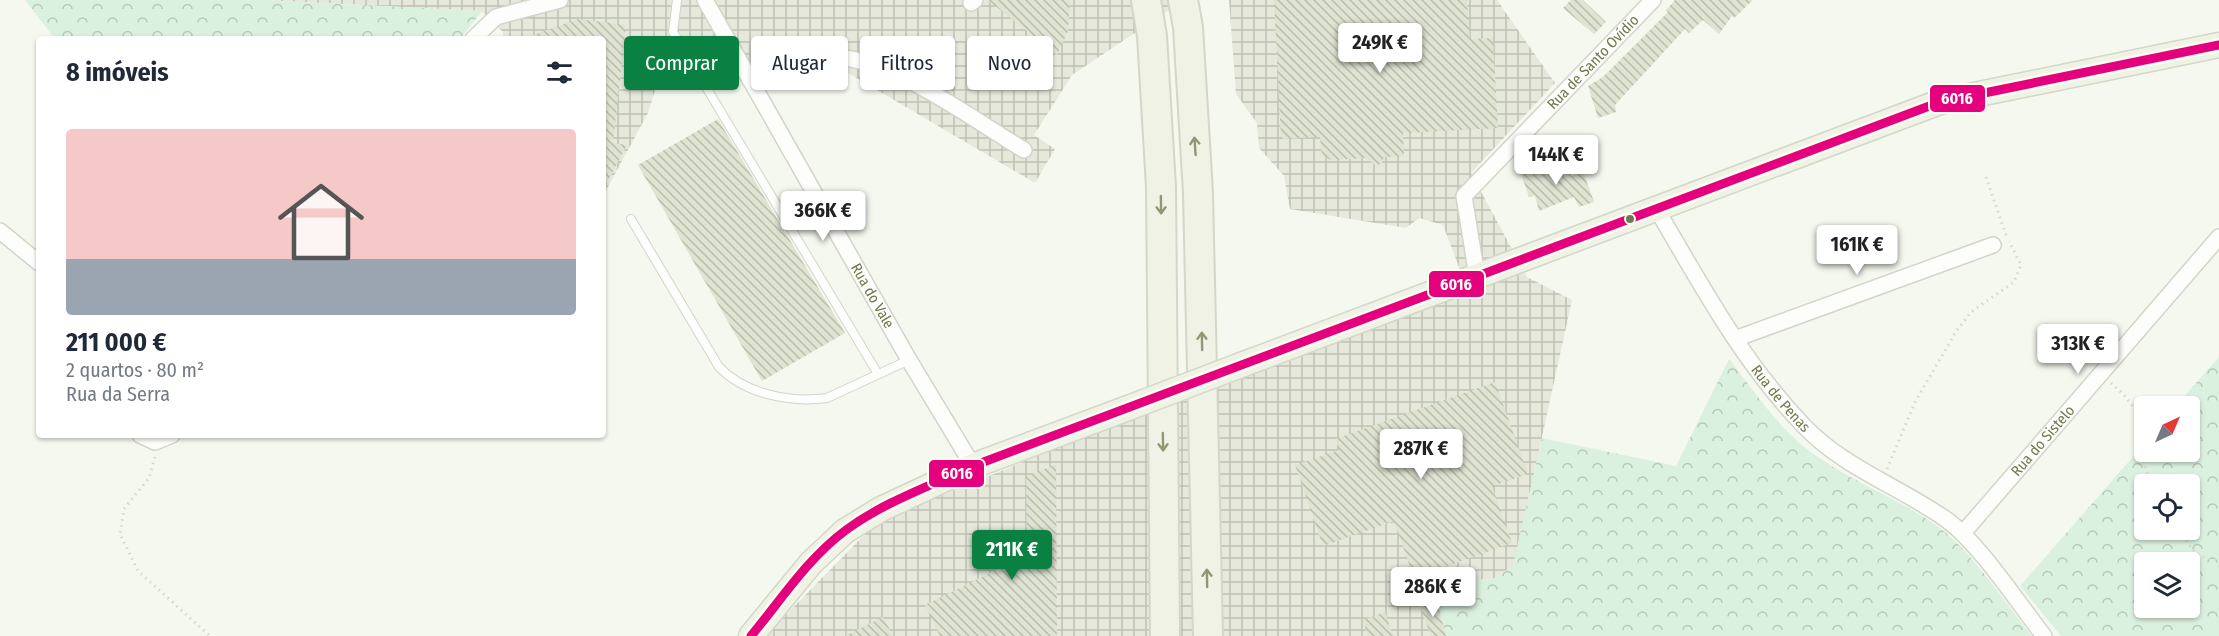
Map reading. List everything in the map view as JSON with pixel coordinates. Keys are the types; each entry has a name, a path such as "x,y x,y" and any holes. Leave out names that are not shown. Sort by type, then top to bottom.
{"highway":[{"path":"1146,0 1152,36 1161,187 1165,636"},
{"path":"1183,0 1188,27 1198,193 1208,636"}],"main road":[{"path":"751,636 811,563 845,531 881,509 973,466 1940,102 2219,45"}],"street":[{"path":"476,36 496,17 560,0"},
{"name":"Rua do Vale","path":"705,0 909,360 973,466"},
{"name":"Rua de Santo Ovídio","path":"1477,276 1464,195 1653,0"},
{"path":"750,80 790,65 834,57 871,64 896,73 1024,150"},
{"name":"Rua de Penas","path":"1656,208 1735,339 1768,385 1804,427 1834,454 1945,518 1963,533 2044,636"},
{"path":"0,231 36,261"},
{"name":"Rua do Sistelo","path":"1963,533 2218,239"},
{"path":"1735,339 1993,245"},
{"path":"144,438 149,441 166,438"}],"lane":[{"path":"677,0 673,32 878,374"},
{"path":"631,219 719,367 741,385 760,392 815,399 827,398 909,360"}],"path":[{"path":"1881,481 1893,459 1915,402 1957,330 1971,312 2014,282 2021,265 2004,231 1986,177"},
{"path":"2101,374 2126,397 2144,422 2142,445 2146,474"},
{"path":"166,438 149,478 124,509 120,534 138,571 210,636"},
{"path":"2185,540 2191,551 2205,560 2219,560"}],"shaded area":[{"path":"262,0 1184,0 1072,75 1034,135 1055,149 1035,183 877,90 955,90 955,36 860,36 860,80 848,74 848,36 751,36 751,81 739,81 739,36 624,36 624,90 655,90 648,113 606,190 606,36 503,36 503,32 481,11"},
{"path":"1229,0 1497,0 1555,83 1471,173 1527,277 1572,300 1514,565 1495,578 1432,586 1445,636 765,636 878,521 1116,424 1468,291 1443,225 1419,218 1406,228 1290,209 1284,176 1259,148 1257,123 1236,94"}],"green space":[{"path":"25,0 262,0 482,11 462,36 53,36"},
{"path":"2219,357 2219,636 2061,636 2020,586 2134,456 2134,462 2200,462 2200,396 2185,396"},
{"path":"1729,359 1775,418 1807,449 1839,471 1924,517 1952,538 1976,564 2032,636 1445,636 1431,586 1495,578 1513,565 1542,438 1676,466"}],"building":[{"path":"988,0 1070,0 1068,31 1057,55 1053,52 1053,36 1033,36"},
{"path":"1274,0 1467,0 1470,39 1493,38 1498,128 1403,133 1404,156 1384,157 1382,163 1376,166 1367,158 1331,160 1324,157 1320,137 1281,139"},
{"path":"1571,0 1583,0 1606,22 1594,34 1563,8"},
{"path":"1675,0 1753,0 1734,18 1732,16 1719,34 1703,20 1689,33 1685,29 1615,105 1616,112 1598,118 1588,86 1603,77 1668,12 1666,10"},
{"path":"578,19 626,25 613,143 627,145 606,184 606,36 531,36"},
{"path":"718,119 845,333 762,381 638,165"},
{"path":"1549,163 1553,172 1567,167 1571,176 1583,171 1594,202 1579,207 1574,197 1539,211 1535,196 1529,197 1520,171"},
{"path":"1495,382 1528,474 1492,486 1512,543 1414,578 1394,521 1323,546 1295,465 1339,450 1335,439"},
{"path":"1056,464 1057,636 940,636 925,605 1027,555 1026,477"},
{"path":"1436,598 1446,636 1431,636 1419,605"},
{"path":"1385,612 1393,636 1368,636 1363,620"},
{"path":"883,617 893,636 845,636"}],"transit line":[{"name":"6016","path":"751,636 807,566 846,530 892,503 973,466 1940,102 2219,45"}]}
